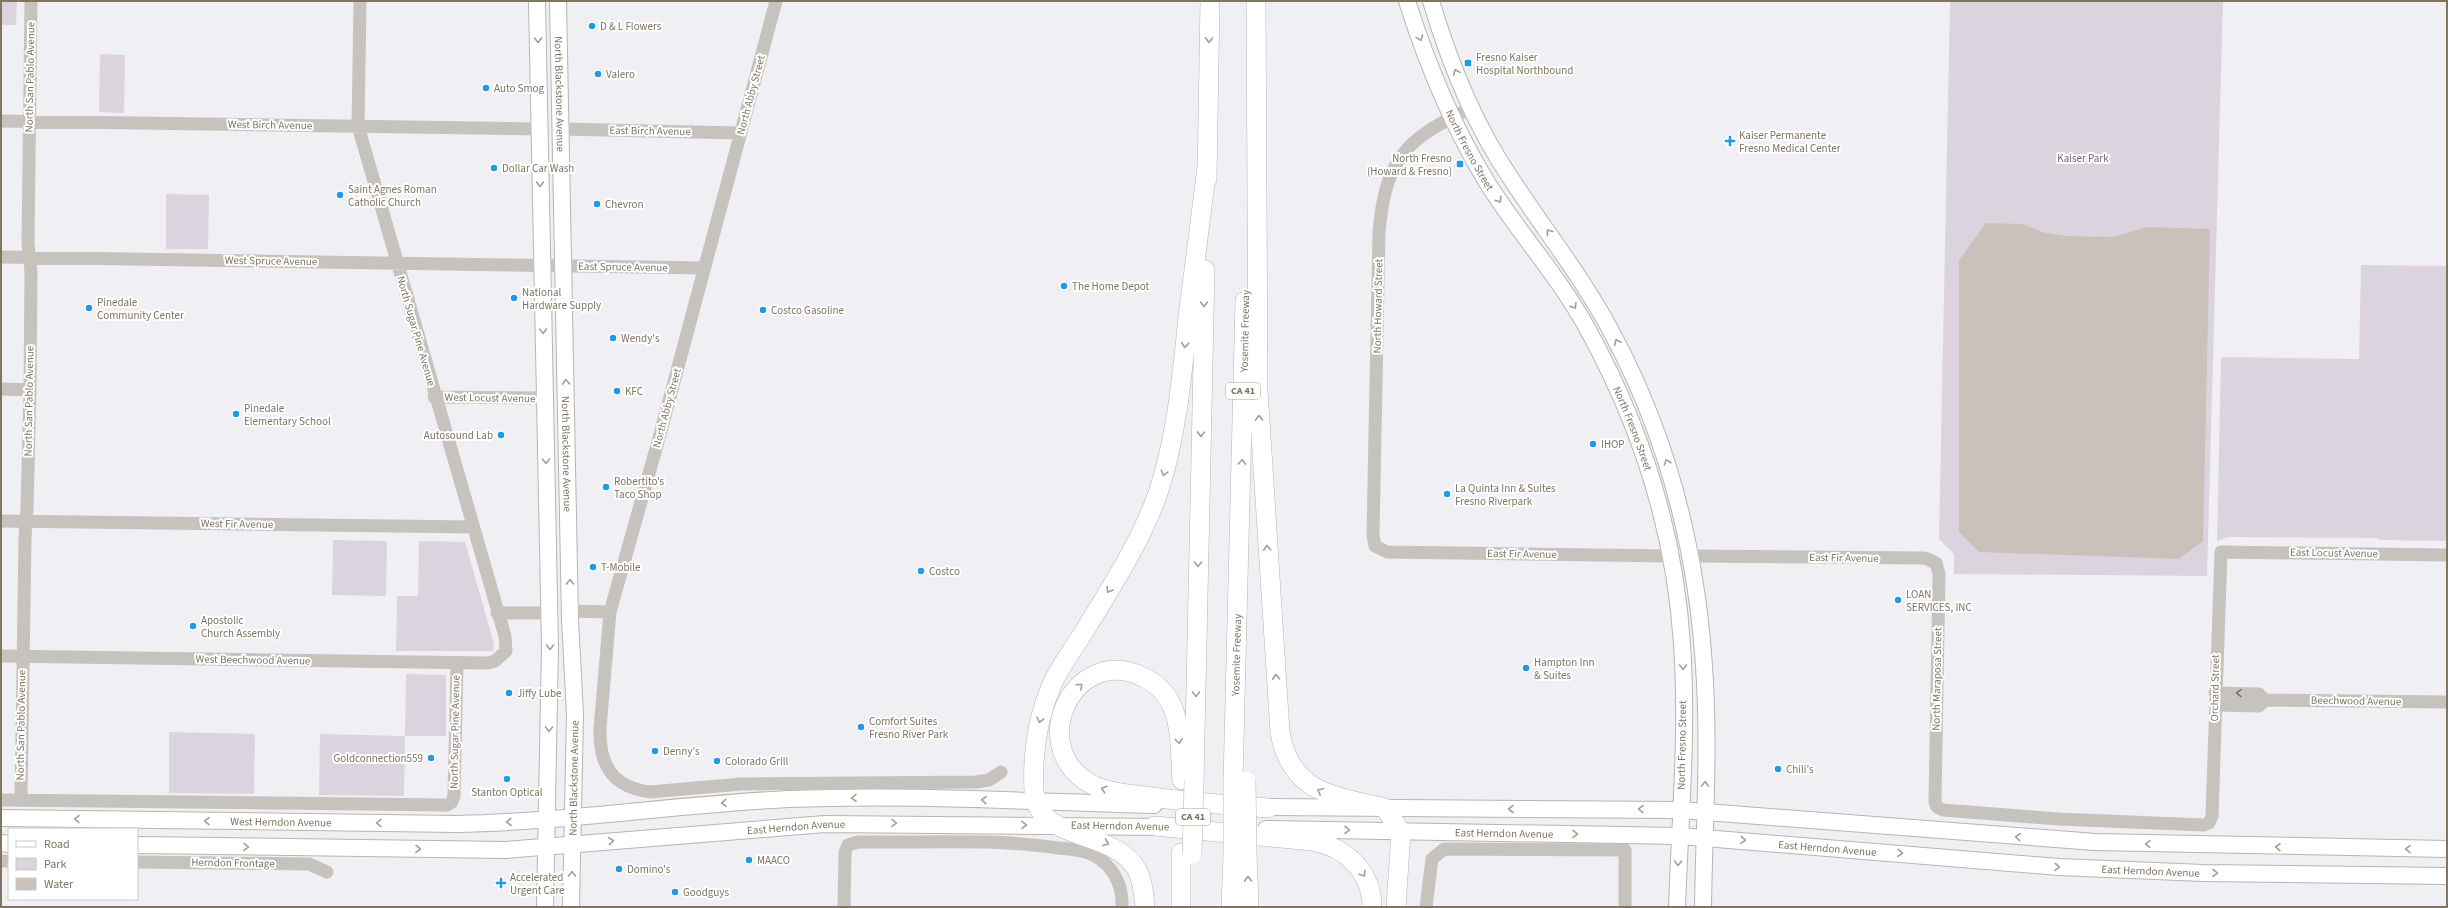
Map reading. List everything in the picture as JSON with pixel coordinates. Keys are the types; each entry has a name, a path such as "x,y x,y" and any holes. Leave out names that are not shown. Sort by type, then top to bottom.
{"highway":[{"path":"1182,907 1186,854 1207,167 1210,1"},
{"name":"Yosemite Freeway","path":"1240,853 1241,484 1252,1"},
{"path":"1256,1 1258,390 1280,732 1288,762 1310,785 1330,795 1385,808 1401,832 1396,907"},
{"path":"1145,907 1140,876 1124,854 1108,844 1070,833 1048,820 1037,802 1034,793 1035,755 1039,724 1046,698 1059,670 1138,538 1152,508 1166,468 1178,407 1207,167"},
{"path":"1188,780 1172,706 1157,685 1130,672 1110,672 1086,680 1071,694 1063,708 1059,720 1060,744 1072,766 1094,785 1109,791 1165,799 1268,808"},
{"path":"1155,826 1312,841 1332,846 1347,855 1364,875 1370,888 1372,907"},
{"path":"1240,853 1249,907"},
{"name":"CA 41","path":"1231,907 1240,853"},
{"path":"1186,854 1191,907"}],"main road":[{"name":"North Blackstone Avenue","path":"536,1 549,613 561,818 560,846 571,907"},
{"name":"North Blackstone Avenue","path":"545,907 560,846 561,818 575,697 570,611 558,1"},
{"name":"North Fresno Street","path":"1407,1 1452,117 1488,183 1586,326 1635,429 1651,478 1671,556 1680,620 1683,667 1680,836 1677,907"},
{"name":"North Fresno Street","path":"1430,1 1451,61 1472,108 1507,173 1584,284 1612,332 1642,393 1669,468 1691,556 1704,657 1706,708 1702,907"},
{"path":"545,398 554,404 557,427 567,448"},
{"path":"1651,478 1663,485 1678,546 1682,551 1691,556"},
{"path":"547,497 556,518 559,601 570,611"},
{"path":"1671,556 1678,559 1682,566 1692,646 1704,657"},
{"path":"549,613 558,616 560,620 562,654 575,697"},
{"name":"East Herndon Avenue","path":"561,818 790,799 889,797 1268,808 1680,810 2095,842 2447,849"},
{"name":"West Herndon Avenue","path":"1,818 456,824 561,818"},
{"name":"East Herndon Avenue","path":"560,846 824,824 1155,826 1401,832 1680,836 2067,867 2204,873 2447,876"},
{"path":"138,846 475,850 560,846"}],"street":[{"name":"North San Pablo Avenue","path":"21,800 22,656 30,390 31,272 28,258 31,1"},
{"name":"North Sugar Pine Avenue","path":"360,1 358,126 434,397 506,644 503,656"},
{"name":"North Abby Street","path":"776,1 610,612 600,748 606,766 617,779 637,790 650,792 741,784 976,782 989,780 1000,772"},
{"name":"North Howard Street","path":"1375,546 1373,535 1379,233 1382,205 1390,176 1404,151 1425,133 1452,117 1472,108"},
{"name":"West Birch Avenue","path":"1,121 539,129"},
{"name":"East Birch Avenue","path":"560,129 740,133"},
{"name":"West Spruce Avenue","path":"1,257 542,264"},
{"name":"East Spruce Avenue","path":"542,264 563,266 704,268"},
{"path":"1,389 30,390"},
{"name":"West Locust Avenue","path":"434,397 545,398"},
{"name":"West Fir Avenue","path":"1,521 473,527"},
{"name":"East Fir Avenue","path":"1375,546 1386,552 1671,556"},
{"name":"East Locust Avenue","path":"2221,552 2447,555"},
{"name":"Orchard Street","path":"2209,823 2212,816 2221,552"},
{"name":"East Fir Avenue","path":"1691,556 1925,558"},
{"name":"North Maraposa Street","path":"1925,558 1936,564 1939,574 1935,802 1937,807 1942,810 2058,819 2204,825 2209,823"},
{"path":"570,611 610,612"},
{"path":"497,613 549,613"},
{"name":"West Beechwood Avenue","path":"1,656 457,663 488,663 503,656"},
{"name":"North Sugar Pine Avenue","path":"452,802 454,796 457,663"},
{"name":"Beechwood Avenue","path":"2215,699 2259,694 2265,700 2447,702"},
{"name":"West Herndon Avenue","path":"1,800 438,806 452,802"},
{"path":"844,907 845,852 848,845 858,842 1032,844 1092,854 1108,866 1114,874 1122,891 1122,907"},
{"path":"1426,907 1432,859 1444,849 1625,850 1625,907"},
{"name":"Herndon Frontage","path":"138,862 309,864 327,872"}],"green space":[{"path":"1,1 17,1 16,25 1,25"},
{"name":"Kaiser Park","path":"1950,1 2223,1 2207,576 1954,574 1954,554 1939,539"},
{"path":"100,54 125,55 124,113 99,112"},
{"path":"166,194 209,195 208,249 166,249"},
{"path":"2361,265 2447,266 2447,541 2379,540 2377,538 2228,537 2217,541 2221,357 2359,359"},
{"path":"333,540 387,541 386,596 332,595"},
{"path":"419,541 465,542 494,644 493,651 396,651 397,596 418,596"},
{"path":"406,674 446,675 446,736 405,736"},
{"path":"169,732 255,734 254,794 169,793"},
{"path":"320,734 405,736 404,796 319,795"}],"water":[{"path":"1986,223 2023,224 2042,232 2066,236 2112,237 2147,227 2210,229 2203,541 2179,559 1979,552 1959,532 1959,260"}],"place":[{"name":"D & L Flowers","path":"592,26"},
{"name":"Fresno Kaiser Hospital Northbound","path":"1468,63"},
{"name":"Valero","path":"598,74"},
{"name":"Auto Smog","path":"486,88"},
{"name":"Kaiser Permanente Fresno Medical Center","path":"1730,141"},
{"name":"North Fresno (Howard & Fresno)","path":"1460,164"},
{"name":"Dollar Car Wash","path":"494,168"},
{"name":"Saint Agnes Roman Catholic Church","path":"340,195"},
{"name":"Chevron","path":"597,204"},
{"name":"The Home Depot","path":"1064,286"},
{"name":"National Hardware Supply","path":"514,298"},
{"name":"Pinedale Community Center","path":"89,308"},
{"name":"Costco Gasoline","path":"763,310"},
{"name":"Wendy's","path":"613,338"},
{"name":"KFC","path":"617,391"},
{"name":"Pinedale Elementary School","path":"236,414"},
{"name":"Autosound Lab","path":"501,435"},
{"name":"IHOP","path":"1593,444"},
{"name":"Robertito's Taco Shop","path":"606,487"},
{"name":"La Quinta Inn & Suites Fresno Riverpark","path":"1447,494"},
{"name":"T-Mobile","path":"593,567"},
{"name":"Costco","path":"921,571"},
{"name":"LOAN SERVICES, INC","path":"1898,600"},
{"name":"Apostolic Church Assembly","path":"193,626"},
{"name":"Hampton Inn & Suites","path":"1526,668"},
{"name":"Jiffy Lube","path":"509,693"},
{"name":"Comfort Suites Fresno River Park","path":"861,727"},
{"name":"Denny's","path":"655,751"},
{"name":"Goldconnection559","path":"431,758"},
{"name":"Colorado Grill","path":"717,761"},
{"name":"Chili's","path":"1778,769"},
{"name":"Stanton Optical","path":"507,779"},
{"name":"MAACO","path":"749,860"},
{"name":"Domino's","path":"619,869"},
{"name":"Accelerated Urgent Care","path":"501,883"},
{"name":"Goodguys","path":"675,892"}]}
